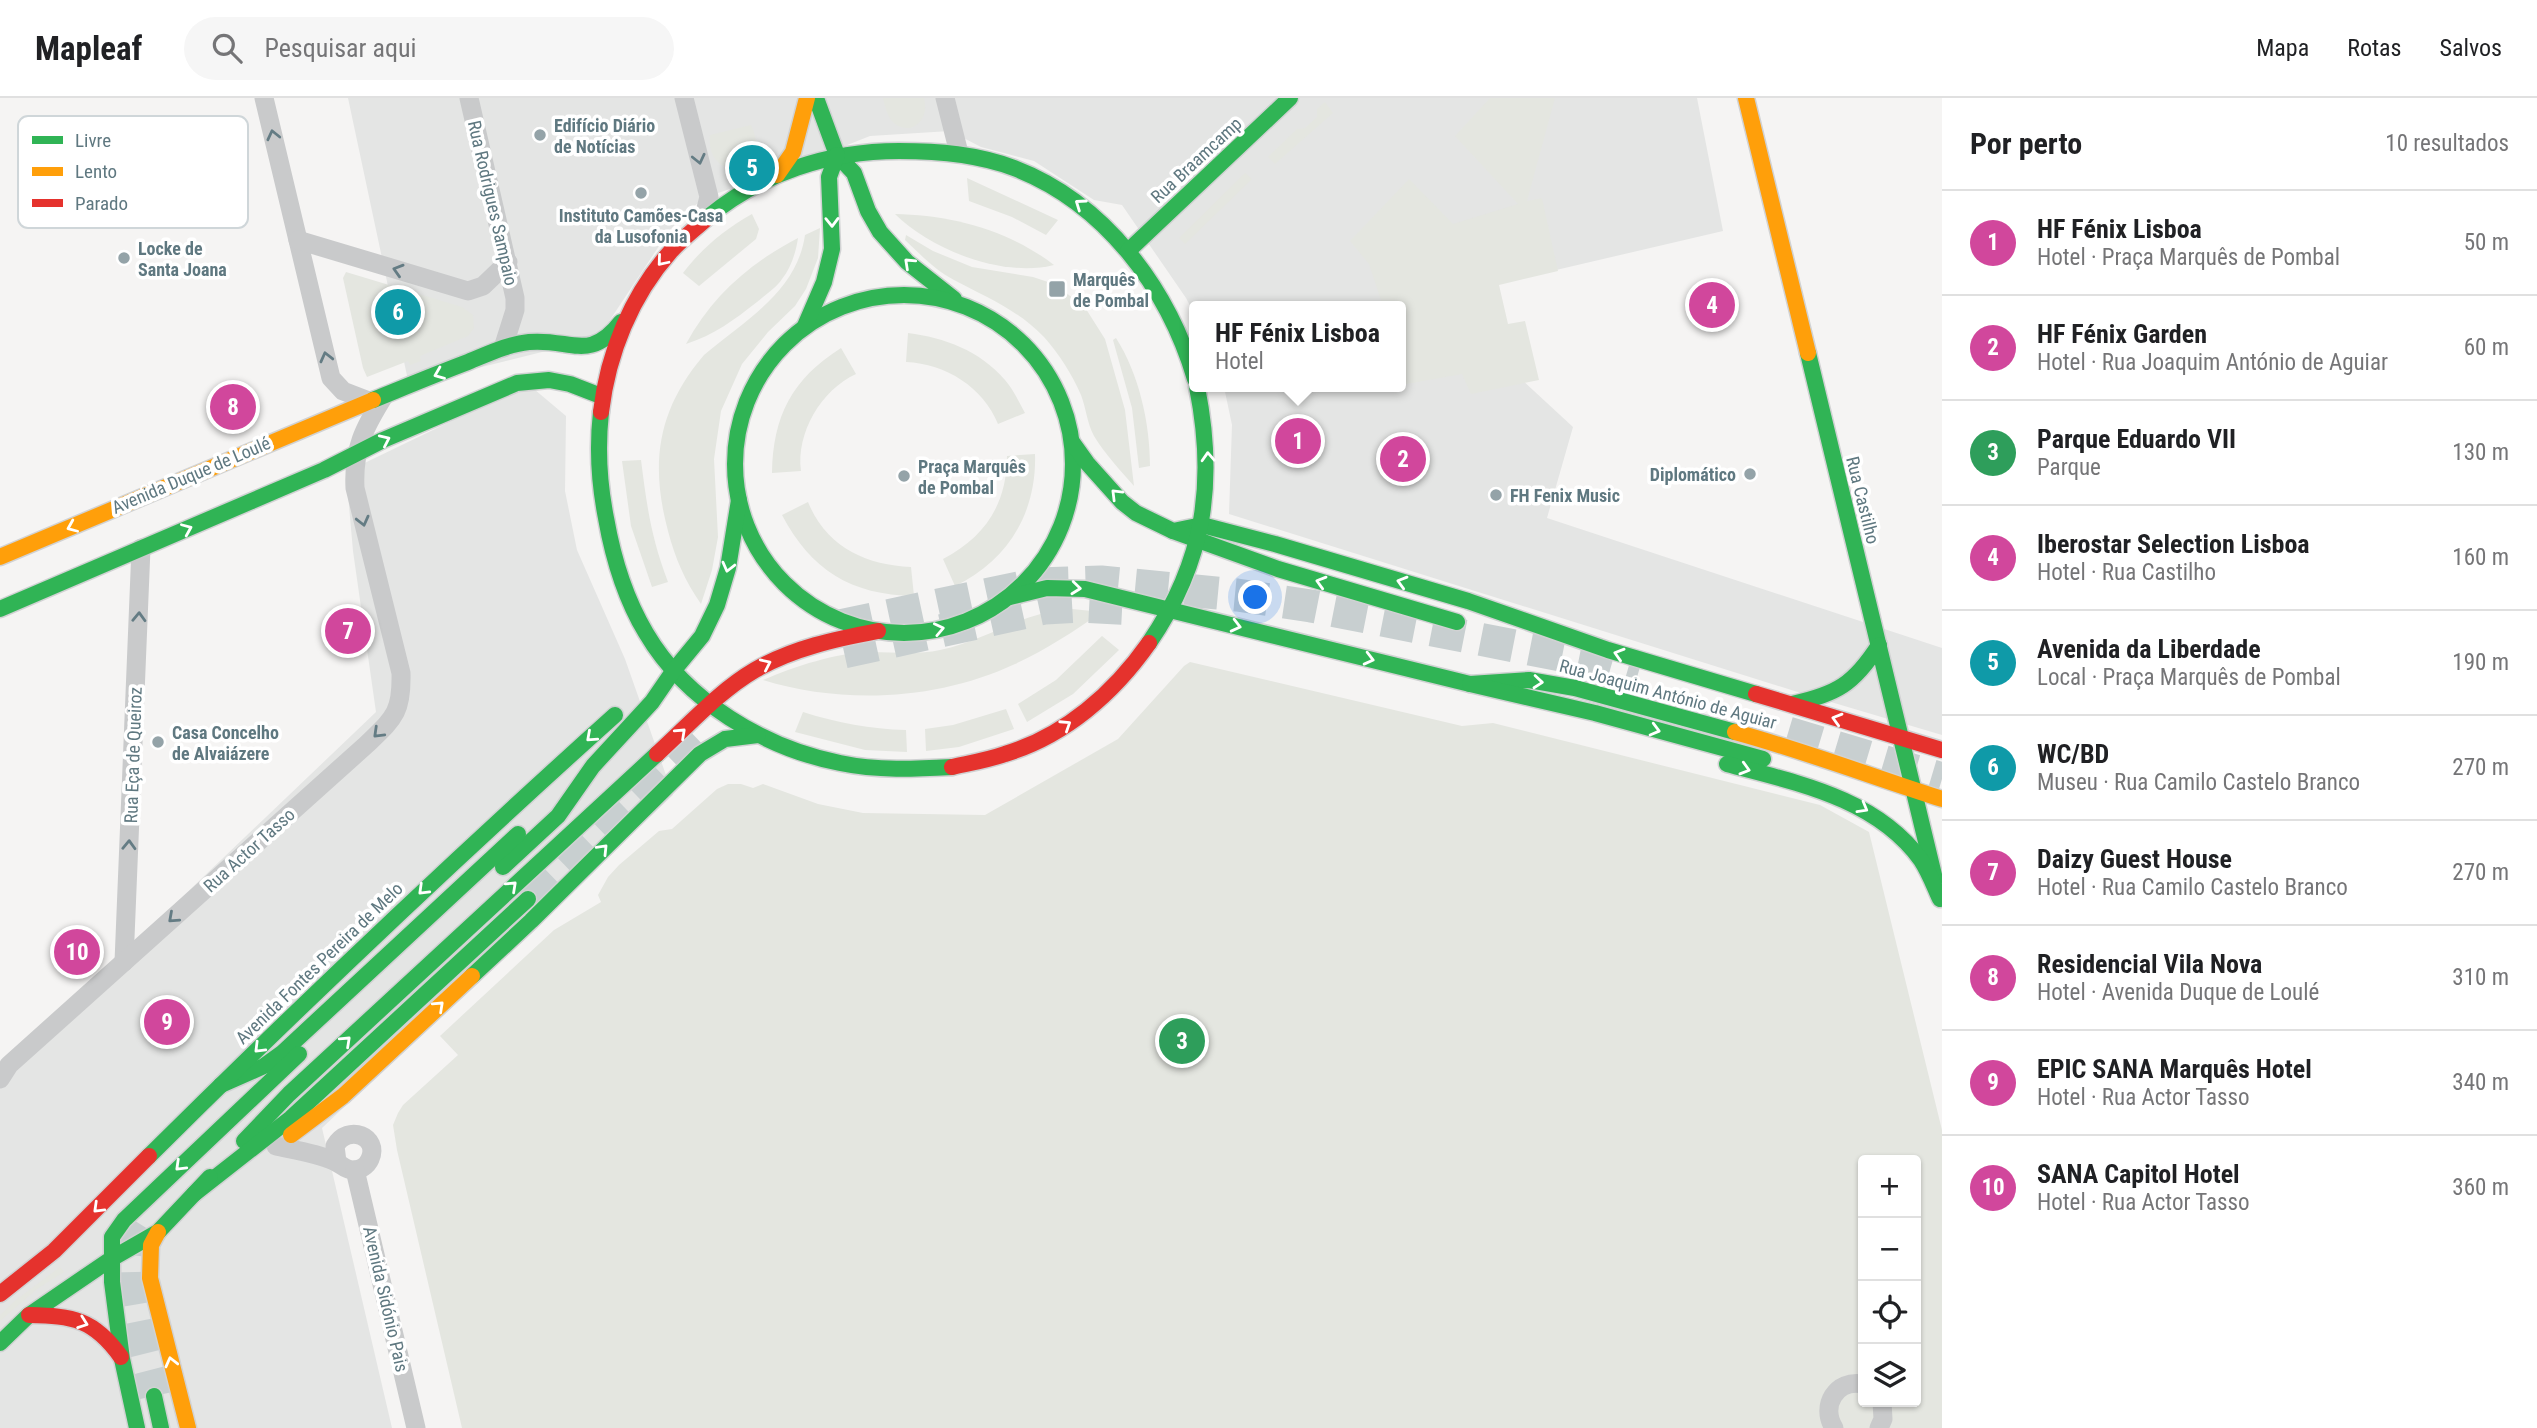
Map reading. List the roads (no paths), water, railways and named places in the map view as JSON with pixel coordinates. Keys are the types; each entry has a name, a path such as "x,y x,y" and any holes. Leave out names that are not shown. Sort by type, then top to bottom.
{"main road":[{"path":"778,175 793,152 807,98"},
{"path":"188,1428 150,1278 151,1245 158,1232 289,1094 711,704 747,674 785,656 845,636 878,631 913,633 947,627 980,615 1010,597 1040,565 1062,528 1073,486 1072,442 1064,407 1048,373 1024,345 996,321 962,305 920,274 887,242 868,211 854,173 837,155 816,98"},
{"name":"Rua Braamcamp","path":"1128,251 1290,98"},
{"name":"Rua Castilho","path":"1746,98 1941,902"},
{"path":"1189,362 1168,312 1151,282 1100,219 1076,200 1008,166 959,153 879,150 837,155 778,175 732,199 703,220 669,253 642,287 629,309 605,373 601,396 598,473 609,538 638,621 656,648 674,670 711,704 758,735 801,753 866,768 944,768 1004,755 1053,733 1094,705 1131,668 1170,609 1187,572 1200,533 1208,483 1208,457 1198,392"},
{"path":"805,326 824,282 832,249 829,177 837,155"},
{"path":"878,631 842,621 812,606 775,573 759,551 744,522 734,464 746,403 767,364 791,337 841,306 881,296 923,296 962,305"},
{"name":"Avenida Duque de Loulé","path":"0,557 377,398 503,348 530,342 571,347 593,346 609,337 629,309"},
{"path":"6,606 527,380 564,381 601,396"},
{"path":"1072,442 1122,502 1136,513 1172,531 1200,533 1279,570 1457,622"},
{"path":"137,1428 116,1322 112,1237 124,1220 229,1119 558,816 593,766 652,702 702,636 717,605 730,559 739,500"},
{"name":"Rua Joaquim António de Aguiar","path":"1200,533 1275,544 1468,601 1608,650 1942,750"},
{"name":"Rua Joaquim António de Aguiar","path":"1010,597 1028,590 1067,587 1098,591 1470,684 1529,680 1562,685 1710,723 1815,755 1859,774 1942,799"},
{"path":"1789,705 1825,698 1839,691 1853,681 1879,645"},
{"name":"Avenida Fontes Pereira de Melo","path":"0,1294 54,1251 221,1085 499,819 642,691 674,670"},
{"path":"1470,684 1595,713 1763,759"},
{"path":"1470,684 1557,718 1799,785 1859,805 1899,835 1923,863 1941,902"},
{"path":"225,1171 249,1163 276,1146 342,1096 512,939 700,754 726,739 758,735"},
{"path":"1799,785 1859,774"},
{"path":"221,1085 264,1066 282,1053 518,834"},
{"path":"194,1194 328,1084 528,900"},
{"path":"0,1343 29,1315 111,1259 158,1232"},
{"path":"29,1315 59,1316 98,1328 108,1337 122,1359"},
{"path":"154,1396 161,1428"}],"street":[{"path":"264,98 331,378 343,390 377,398 356,453"},
{"name":"Rua Rodrigues Sampaio","path":"469,98 508,262 515,310 503,348"},
{"path":"684,98 709,197 703,220"},
{"path":"945,98 959,153"},
{"path":"298,240 468,291 483,286 508,262"},
{"name":"Rua Actor Tasso","path":"3,1070 69,1013 396,713 401,698 401,673 355,488 356,453"},
{"name":"Rua Eça de Queiroz","path":"124,962 141,548"},
{"path":"276,1146 337,1162 346,1169 355,1170 367,1165 372,1154 369,1142 359,1135 347,1134 338,1141 334,1152 337,1162"},
{"name":"Avenida Sidónio Pais","path":"355,1170 416,1428"},
{"path":"1834,1428 1828,1412 1833,1394 1849,1384 1858,1384"}],"tunnel":[{"path":"840,626 1037,584 1101,582 1237,595 1311,606 1596,662 1638,674"},
{"path":"844,652 1045,608 1080,606 1138,609"},
{"path":"528,899 702,731"},
{"path":"1788,733 1942,779"},
{"path":"140,1224 133,1241 130,1284 138,1332 154,1396"}],"place":[{"name":"Edifício Diário de Notícias","path":"540,135"},
{"name":"Avenida da Liberdade","path":"752,168"},
{"name":"Instituto Camões-Casa da Lusofonia","path":"641,193"},
{"name":"Locke de Santa Joana","path":"124,258"},
{"name":"Marquês de Pombal","path":"1057,289"},
{"name":"Iberostar Selection Lisboa","path":"1712,305"},
{"name":"WC/BD","path":"398,312"},
{"name":"Residencial Vila Nova","path":"233,407"},
{"name":"HF Fénix Lisboa","path":"1298,441"},
{"name":"HF Fénix Garden","path":"1403,459"},
{"name":"Diplomático","path":"1750,474"},
{"name":"Praça Marquês de Pombal","path":"904,476"},
{"name":"FH Fenix Music","path":"1496,495"},
{"name":"Daizy Guest House","path":"348,631"},
{"name":"Casa Concelho de Alvaiázere","path":"158,742"},
{"name":"SANA Capitol Hotel","path":"77,952"},
{"name":"EPIC SANA Marquês Hotel","path":"167,1022"},
{"name":"Parque Eduardo VII","path":"1182,1041"}]}
